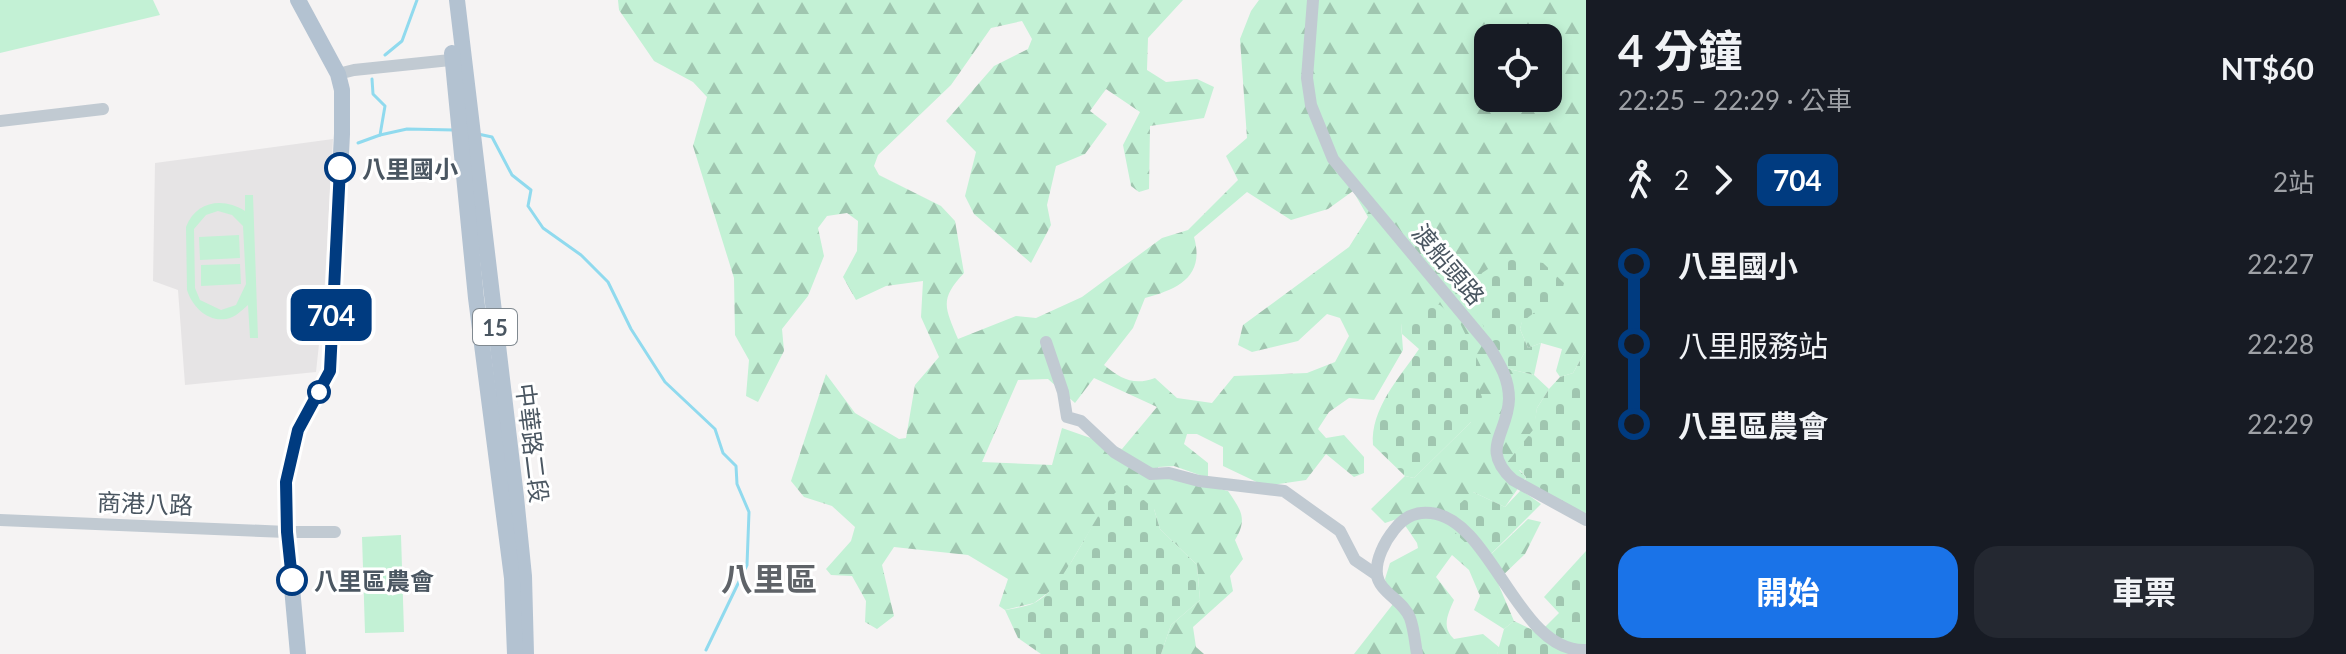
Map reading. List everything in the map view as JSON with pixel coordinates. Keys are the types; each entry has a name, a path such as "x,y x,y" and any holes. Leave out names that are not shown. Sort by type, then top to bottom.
{"main road":[{"path":"298,0 338,74 342,90 330,371 298,430 286,482 287,532 298,654"},
{"name":"中華路二段","path":"446,0 458,59 516,497 524,576 526,654"},
{"name":"中華路二段","path":"457,0 458,59 476,298 512,578 515,654"}],"street":[{"name":"渡船頭路","path":"1313,0 1307,78 1311,105 1333,159 1489,346 1506,376 1509,401 1495,451 1502,471 1586,520"},
{"path":"338,74 458,59"},
{"path":"0,121 103,109"},
{"path":"1046,342 1063,392 1067,417 1081,421 1114,452 1151,474 1169,473 1199,481 1284,491 1340,531 1355,560 1377,575"},
{"path":"1417,654 1410,617 1399,601 1380,584 1377,575 1378,561 1386,540 1407,517 1424,512 1440,514 1456,522 1485,559 1500,587 1540,637 1563,652 1586,650"},
{"name":"商港八路","path":"0,520 335,532"}],"shaded area":[{"name":"八里國小","path":"333,139 324,298 316,372 185,385 178,290 153,281 155,163"}],"green space":[{"path":"0,0 153,0 160,15 0,53"},
{"path":"618,0 1183,0 1148,38 1147,70 1166,82 1197,79 1214,87 1204,118 1150,126 1149,189 1139,192 1131,186 1123,145 1140,112 1106,89 1090,111 1107,124 1085,154 1056,166 1047,205 1051,225 1031,263 974,214 965,196 976,152 946,121 994,66 1028,49 1032,39 1022,21 991,28 951,85 878,155 874,166 879,175 941,206 955,221 964,273 951,290 947,304 958,339 1016,316 1036,318 1082,297 1162,238 1188,230 1238,180 1226,156 1247,138 1240,39 1259,0 1586,0 1586,350 1573,373 1560,377 1556,371 1562,349 1541,343 1528,348 1520,329 1522,321 1562,290 1506,257 1505,368 1534,375 1549,389 1537,408 1534,430 1503,468 1519,470 1526,477 1505,507 1473,492 1485,560 1528,519 1541,522 1525,554 1497,581 1514,621 1504,629 1474,610 1480,596 1469,570 1452,555 1436,577 1454,600 1447,620 1450,634 1454,639 1483,634 1500,648 1497,654 1354,654 1393,604 1385,579 1390,563 1418,548 1400,518 1385,523 1371,509 1405,476 1414,478 1471,422 1401,323 1403,350 1374,400 1349,398 1329,412 1318,429 1326,438 1344,435 1364,457 1364,473 1354,477 1326,454 1306,480 1265,486 1223,466 1223,447 1197,434 1187,434 1184,444 1208,463 1208,478 1174,466 1158,467 1158,474 1228,491 1241,515 1241,526 1235,540 1243,559 1230,576 1233,591 1193,627 1196,647 1204,654 1161,654 1171,625 1200,600 1197,565 1160,529 1154,509 1098,517 1057,586 1034,603 1005,610 999,606 1008,579 968,555 894,547 882,565 894,616 877,629 865,622 866,601 852,576 831,575 826,569 851,541 855,527 832,506 804,497 791,481 826,374 855,413 899,439 906,438 915,385 939,357 921,317 923,281 886,286 856,300 843,277 857,251 858,221 847,213 827,216 818,228 824,256 808,296 782,329 784,351 758,402 746,396 749,360 735,335 734,278 693,146 707,97 693,82 654,61 619,10","holes":["1353,191 1368,217 1349,247 1243,325 1238,345 1252,352 1298,341 1327,314 1340,318 1349,336 1335,362 1307,373 1234,376 1212,403 1177,398 1155,378 1128,380 1104,365 1133,328 1145,298 1178,285 1192,271 1196,262 1194,237 1247,192 1291,220 1328,209","1094,378 1157,407 1122,449 1062,428 1052,465 982,462 1018,380 1048,379 1075,403"]},
{"path":"245,195 253,195 258,338 250,338 248,305 229,318 213,318 197,307 187,290 186,227 191,218 211,204 228,204 245,211","holes":["218,211 232,215 243,226 246,284 236,305 221,310 200,300 195,288 194,229 206,215"]},
{"path":"239,235 240,258 200,260 199,237"},
{"path":"1506,257 1543,263 1564,283 1562,291 1522,322 1520,329 1528,348 1541,343 1534,375 1505,368 1469,298 1482,273"},
{"path":"240,264 241,284 201,286 201,265"},
{"path":"1419,302 1440,305 1460,323 1483,371 1476,382 1482,397 1471,422 1414,478 1405,476 1373,445 1373,432 1381,406 1419,349 1402,334 1401,323"},
{"path":"1586,350 1586,515 1524,483 1526,477 1520,470 1507,474 1502,469 1533,430 1537,408 1549,389 1560,377 1573,373"},
{"path":"1127,485 1154,509 1160,529 1197,565 1200,600 1171,625 1161,654 1041,654 1018,638 1005,610 1032,604 1049,592 1106,504"},
{"path":"1521,490 1541,504 1485,560 1457,535 1447,515 1473,492 1505,507"},
{"path":"401,535 404,632 365,633 362,537"},
{"path":"1586,551 1586,654 1497,654 1504,629 1514,621 1539,633 1559,613 1544,597"}],"waterway":[{"path":"385,55 402,41 417,0"},
{"path":"358,143 380,135 385,106 373,94 372,79"},
{"path":"380,135 407,129 454,130"},
{"path":"478,134 492,137 512,175 531,190 528,206 543,228 581,255 608,282 631,329 665,382 715,429 723,453 736,466 737,484 749,512 747,565 706,650"}],"bus line":[{"name":"704","path":"292,580 286,482 298,430 330,371 340,168"}],"place":[{"name":"八里國小","path":"340,168"},
{"name":"八里區農會","path":"292,580"}],"district":[{"name":"八里區","path":"769,578"}]}
